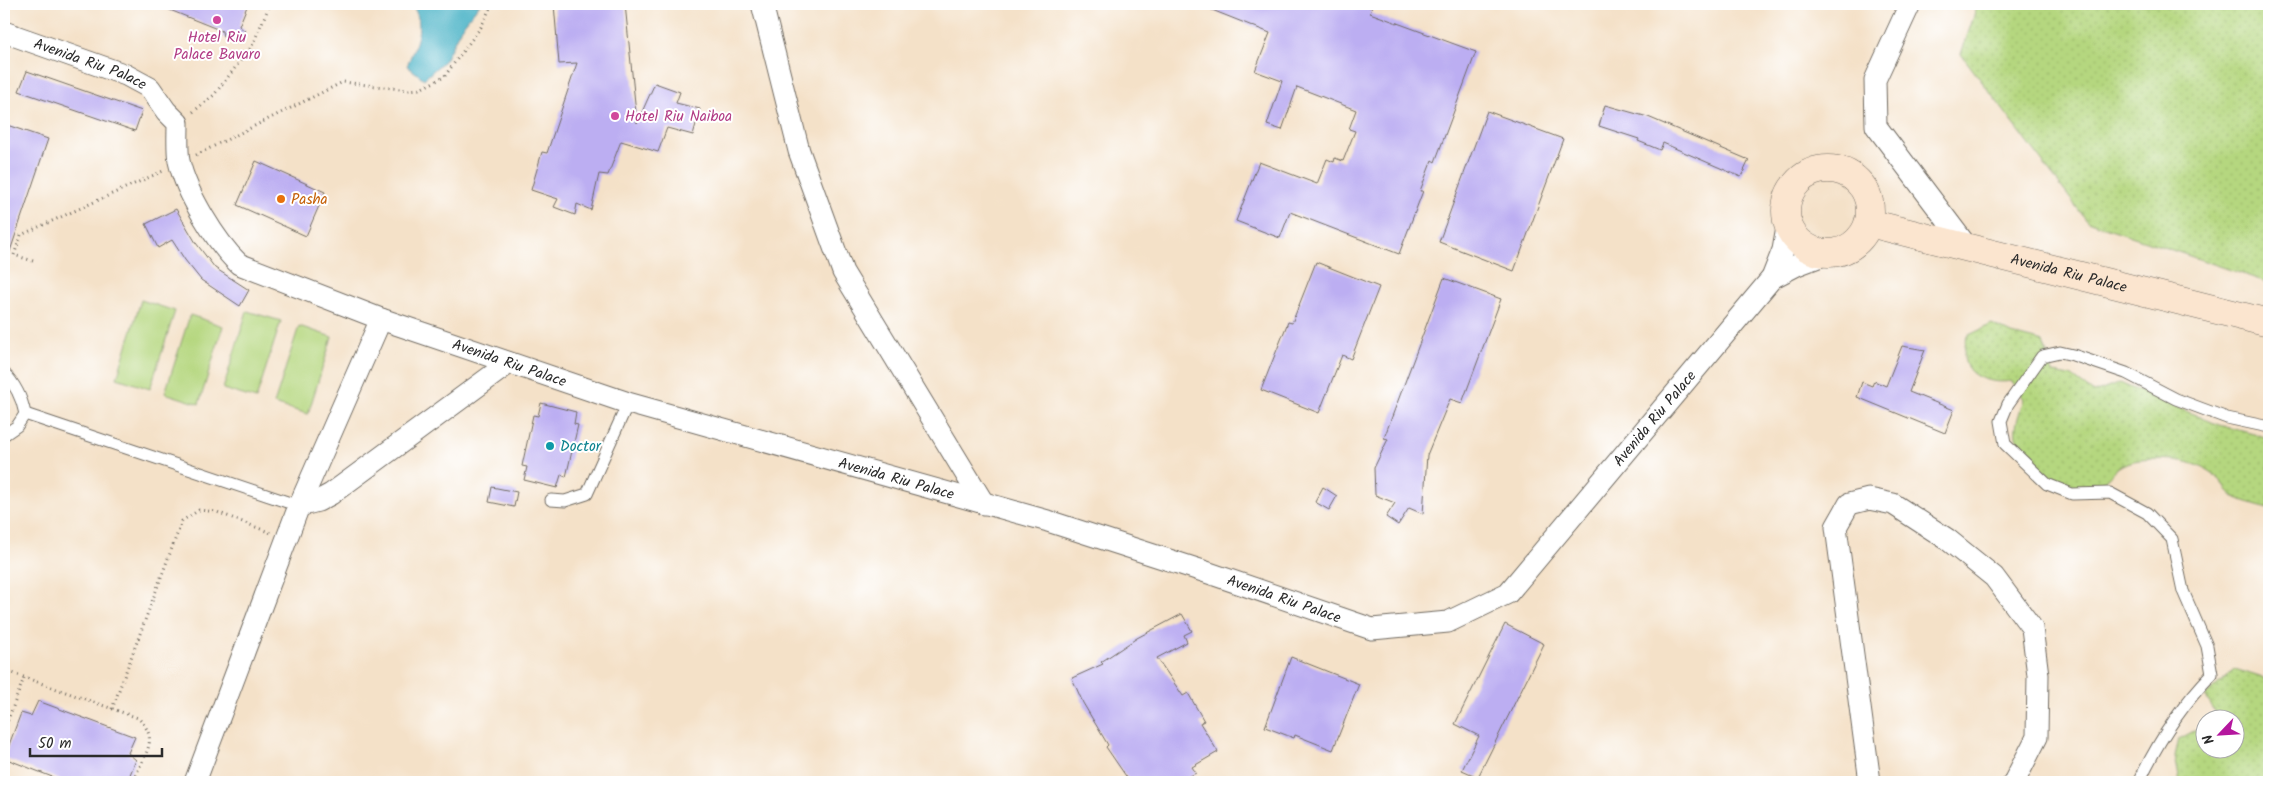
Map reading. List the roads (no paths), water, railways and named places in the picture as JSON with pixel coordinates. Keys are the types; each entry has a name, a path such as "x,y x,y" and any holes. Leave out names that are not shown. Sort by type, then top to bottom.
{"street":[{"path":"762,4 799,151 843,272 984,504"},
{"path":"1910,4 1875,80 1876,126 1968,248"},
{"name":"Avenida Riu Palace","path":"4,32 126,75 150,88 166,111 178,123 179,163 207,224 228,253 239,264 381,319 628,404 1048,521 1372,629 1448,622 1508,592 1772,278 1783,250 1788,222"},
{"path":"1822,169 1836,169 1849,174 1860,183 1868,195 1869,223 1863,235 1854,245 1842,251 1829,253 1816,251 1804,245 1794,235 1788,222 1786,208 1790,194 1797,182 1808,173 1822,169"},
{"name":"Avenida Riu Palace","path":"1869,223 2269,323"},
{"name":"Avenida Riu Palace","path":"1772,278 1797,265 1829,253"},
{"path":"195,782 299,506 381,319"},
{"path":"299,506 331,494 509,363"},
{"path":"1870,782 1836,527 1849,504 1869,499 1893,504 1947,539 1994,577 2032,628 2038,675 2037,737 2014,782"}],"lane":[{"path":"2140,782 2150,759 2192,694 2212,674 2207,646 2184,591 2172,539 2147,512 2110,493 2072,494 2047,484 2005,444 2001,421 2004,412 2042,356 2060,352 2126,374 2176,399 2210,412 2227,418 2269,426"},
{"path":"4,373 16,387 22,399 25,414 17,426 4,434"},
{"path":"551,500 565,500 588,494 628,404"},
{"path":"25,414 299,506"}],"water":[{"path":"411,4 480,4 461,28 445,60 424,79 407,66 416,42 419,27 416,12"}],"place":[{"name":"Hotel Riu Palace Bavaro","path":"217,20"},
{"name":"Hotel Riu Naiboa","path":"615,116"},
{"name":"Pasha","path":"281,199"},
{"name":"Doctor","path":"550,446"}]}
